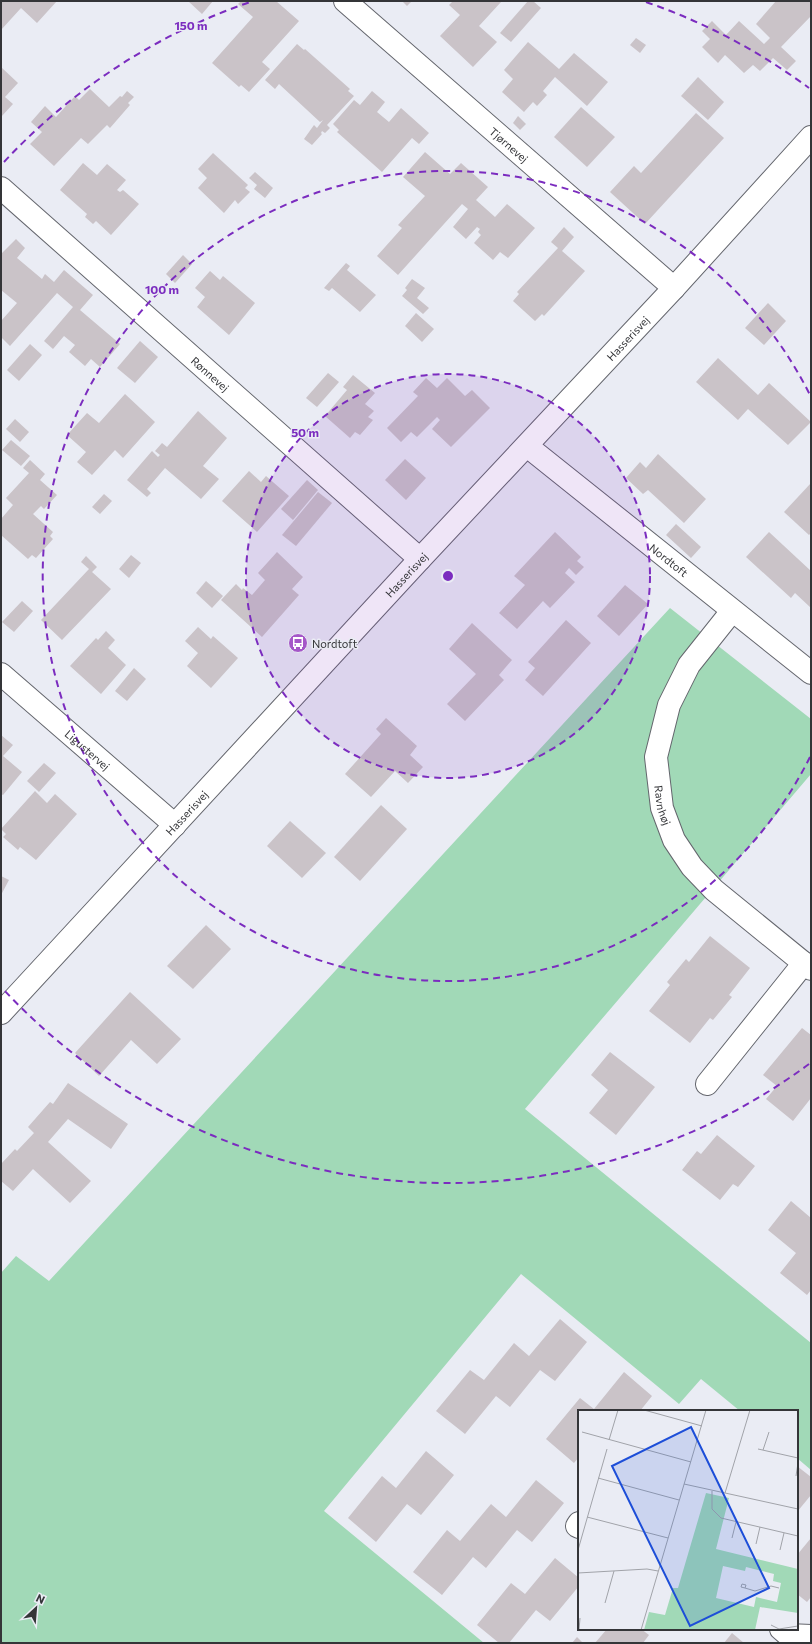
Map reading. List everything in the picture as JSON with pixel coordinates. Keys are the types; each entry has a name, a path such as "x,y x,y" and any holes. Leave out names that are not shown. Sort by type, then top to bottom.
{"street":[{"name":"Tjørnevej","path":"345,1 674,288"},
{"name":"Hasserisvej","path":"1,1013 420,558 674,288 811,136"},
{"name":"Rønnevej","path":"1,188 420,558"},
{"name":"Nordtoft","path":"527,446 811,673"},
{"name":"Ravnhøj","path":"707,1084 807,966 714,890 692,868 674,840 662,808 656,757 669,705 688,666 732,611"},
{"name":"Ligustervej","path":"1,674 175,825"},
{"path":"782,1630 788,1635 811,1636"}],"green space":[{"path":"670,608 811,719 811,774 525,1109 811,1343 811,1470 798,1459 798,1410 739,1410 701,1379 679,1404 521,1274 324,1511 484,1643 1,1643 1,1273 16,1256 49,1281"}],"building":[{"path":"1,1 57,1 37,23 21,8 1,30"},
{"path":"188,1 213,1 202,14"},
{"path":"241,1 276,1 299,21 262,62 270,69 249,92 241,85 239,87 212,63 253,17 238,4"},
{"path":"402,1 412,1 407,6"},
{"path":"453,1 501,2 479,26 497,42 473,67 440,36 460,15 449,5"},
{"path":"528,1 533,1 541,8 511,42 500,33"},
{"path":"776,1 811,1 811,16 781,47 796,61 787,70 773,58 760,71 753,65 744,73 725,55 718,63 702,47 710,39 702,31 712,21 726,35 739,21 764,44 770,38 756,24"},
{"path":"636,38 646,45 640,53 630,45"},
{"path":"528,42 559,69 574,53 608,82 587,106 555,77 543,91 547,95 537,106 533,102 524,112 502,92 513,79 504,70"},
{"path":"297,44 304,50 305,49 350,89 348,91 354,96 327,125 330,128 325,133 322,131 322,134 312,145 304,139 314,125 317,128 323,120 320,122 279,84 275,89 265,80"},
{"path":"1,67 18,83 5,97 13,104 1,117"},
{"path":"698,77 724,102 708,120 681,96"},
{"path":"90,89 109,107 127,91 134,97 128,103 130,105 110,128 107,125 88,144 81,138 54,166 30,144 42,132 31,122 45,106 56,117 75,96 79,100"},
{"path":"372,91 385,102 377,112 389,122 401,108 429,133 419,144 412,138 382,172 337,132 339,130 333,124 354,100 360,105"},
{"path":"581,107 615,137 587,167 554,137"},
{"path":"696,113 724,138 645,224 610,192 634,166 641,173"},
{"path":"518,116 526,124 520,130 513,123"},
{"path":"425,152 450,174 461,163 488,187 476,200 495,217 507,204 535,228 508,258 500,252 493,260 474,243 481,235 478,232 480,229 477,227 466,239 453,227 468,209 462,204 398,275 377,256 402,228 398,225 425,196 403,177"},
{"path":"213,153 248,185 245,188 250,192 238,204 235,200 224,213 198,188 207,178 198,169"},
{"path":"83,163 97,175 107,164 126,180 117,190 120,192 123,190 139,204 111,235 96,221 93,224 85,217 87,214 60,190"},
{"path":"255,172 273,188 265,198 254,189 257,185 249,178"},
{"path":"564,227 574,237 562,251 585,271 544,316 542,314 535,321 513,301 519,294 517,292 558,248 551,242"},
{"path":"16,239 25,248 17,258 42,279 45,274 54,282 64,270 93,295 80,310 120,344 100,367 91,359 85,366 69,352 75,345 64,336 53,349 44,341 73,307 57,293 10,346 1,337 1,321 17,303 1,290 1,254"},
{"path":"183,255 192,264 175,283 166,274"},
{"path":"346,263 350,266 347,270 376,295 360,312 332,288 329,291 324,288"},
{"path":"210,271 220,280 223,276 255,303 229,335 197,307 205,297 195,288"},
{"path":"412,279 425,288 417,298 429,308 423,314 402,296 407,290 405,288"},
{"path":"768,303 786,321 764,345 745,328"},
{"path":"416,313 434,329 422,342 405,326"},
{"path":"140,341 158,357 135,383 117,368"},
{"path":"30,344 42,355 19,381 7,370"},
{"path":"718,358 758,395 769,383 811,422 788,445 748,409 738,420 696,382"},
{"path":"328,373 339,382 317,407 306,398"},
{"path":"353,375 375,393 365,404 374,411 368,417 373,420 360,435 355,432 350,438 325,416 347,390 343,387"},
{"path":"426,378 437,388 447,378 465,396 472,390 490,408 451,447 432,429 440,420 437,417 417,437 411,432 401,442 387,428 418,396 413,392"},
{"path":"125,394 155,422 123,458 115,450 92,475 77,462 86,452 67,435 87,413 99,423"},
{"path":"198,411 227,438 203,466 219,479 201,499 165,468 147,489 151,493 147,497 127,480 152,451 158,457 160,455 155,451 162,443 167,447"},
{"path":"15,419 29,432 20,442 6,429"},
{"path":"11,440 30,456 21,466 2,450"},
{"path":"658,454 706,499 684,523 648,490 643,494 626,478 640,462 646,468"},
{"path":"405,459 426,478 406,500 385,480"},
{"path":"30,460 45,474 40,480 57,495 44,509 41,506 33,514 53,532 50,536 53,539 36,558 32,555 28,559 1,535 1,519 13,505 6,498 29,473 23,468"},
{"path":"249,471 261,482 266,476 289,496 257,532 222,501"},
{"path":"307,480 318,490 293,520 281,509"},
{"path":"811,483 811,533 809,535 784,512"},
{"path":"318,492 332,503 296,546 282,535"},
{"path":"104,494 112,501 100,514 92,507"},
{"path":"676,524 701,547 691,558 666,535"},
{"path":"555,532 581,557 577,561 584,567 576,575 569,568 565,573 575,582 550,608 543,601 517,629 499,613 525,585 514,576"},
{"path":"769,532 811,571 811,608 795,593 791,598 746,557"},
{"path":"277,552 303,577 292,589 299,595 262,637 221,600 236,584 242,590 243,588 252,595 265,580 258,573"},
{"path":"131,555 141,563 129,578 119,569"},
{"path":"86,556 97,567 92,572 111,589 62,640 41,620 89,569 81,562"},
{"path":"206,581 223,596 212,608 196,593"},
{"path":"625,585 648,604 619,636 597,616"},
{"path":"22,601 33,611 14,632 2,622"},
{"path":"566,620 591,643 543,696 525,680 535,668 528,662"},
{"path":"472,623 512,660 499,675 504,680 465,721 447,704 476,674 449,649"},
{"path":"198,627 211,639 213,636 238,658 211,688 187,666 198,653 185,641"},
{"path":"106,631 115,640 108,648 126,665 101,694 70,666 96,638 98,640"},
{"path":"134,668 146,679 127,701 115,691"},
{"path":"386,718 417,746 410,755 423,767 408,783 395,771 371,797 345,774 381,734 376,729"},
{"path":"1,735 13,745 3,756 22,772 3,795 1,794"},
{"path":"44,763 56,773 39,792 27,781"},
{"path":"35,791 47,803 55,794 77,814 36,860 20,847 18,850 3,837 6,834 1,829"},
{"path":"381,805 407,829 360,881 334,857"},
{"path":"290,821 326,853 302,878 267,846"},
{"path":"1,876 9,880 1,895"},
{"path":"206,925 231,949 193,989 167,966"},
{"path":"710,936 750,968 729,995 732,997 713,1020 710,1018 690,1043 649,1011 670,985 667,982 686,959 689,962"},
{"path":"130,992 181,1039 157,1064 131,1040 99,1076 75,1053"},
{"path":"802,1028 811,1035 811,1098 793,1121 766,1099 777,1086 763,1075"},
{"path":"610,1052 655,1087 616,1135 589,1113 608,1090 591,1075"},
{"path":"68,1083 128,1124 111,1149 68,1119 48,1142 91,1181 70,1203 33,1169 13,1191 1,1181 1,1164 15,1149 17,1151 34,1133 28,1127 50,1102 53,1104"},
{"path":"717,1135 755,1166 738,1187 733,1184 720,1200 682,1170 697,1151 701,1154"},
{"path":"791,1201 811,1218 811,1290 807,1295 780,1273 796,1253 768,1230"},
{"path":"560,1319 587,1342 555,1381 540,1370 510,1407 496,1396 465,1434 436,1411 470,1370 484,1380 514,1343 529,1356"},
{"path":"624,1372 652,1396 641,1410 578,1410 578,1458 574,1463 546,1439 580,1398 594,1409"},
{"path":"426,1451 454,1475 421,1515 407,1504 376,1542 348,1518 382,1476 396,1488"},
{"path":"798,1467 811,1477 811,1495 798,1511"},
{"path":"536,1480 564,1503 532,1542 517,1530 486,1568 473,1557 442,1595 413,1572 447,1530 460,1541 491,1504 506,1517"},
{"path":"811,1538 811,1597 807,1602 798,1595 798,1554"},
{"path":"555,1558 578,1577 578,1587 550,1621 536,1610 509,1643 499,1643 477,1625 511,1583 525,1594"},
{"path":"606,1630 642,1630 649,1635 643,1643 595,1643"},
{"path":"732,1633 744,1643 724,1643"},
{"path":"577,1637 583,1643 572,1643"}],"place":[{"name":"Nordtoft","path":"298,643"}]}
